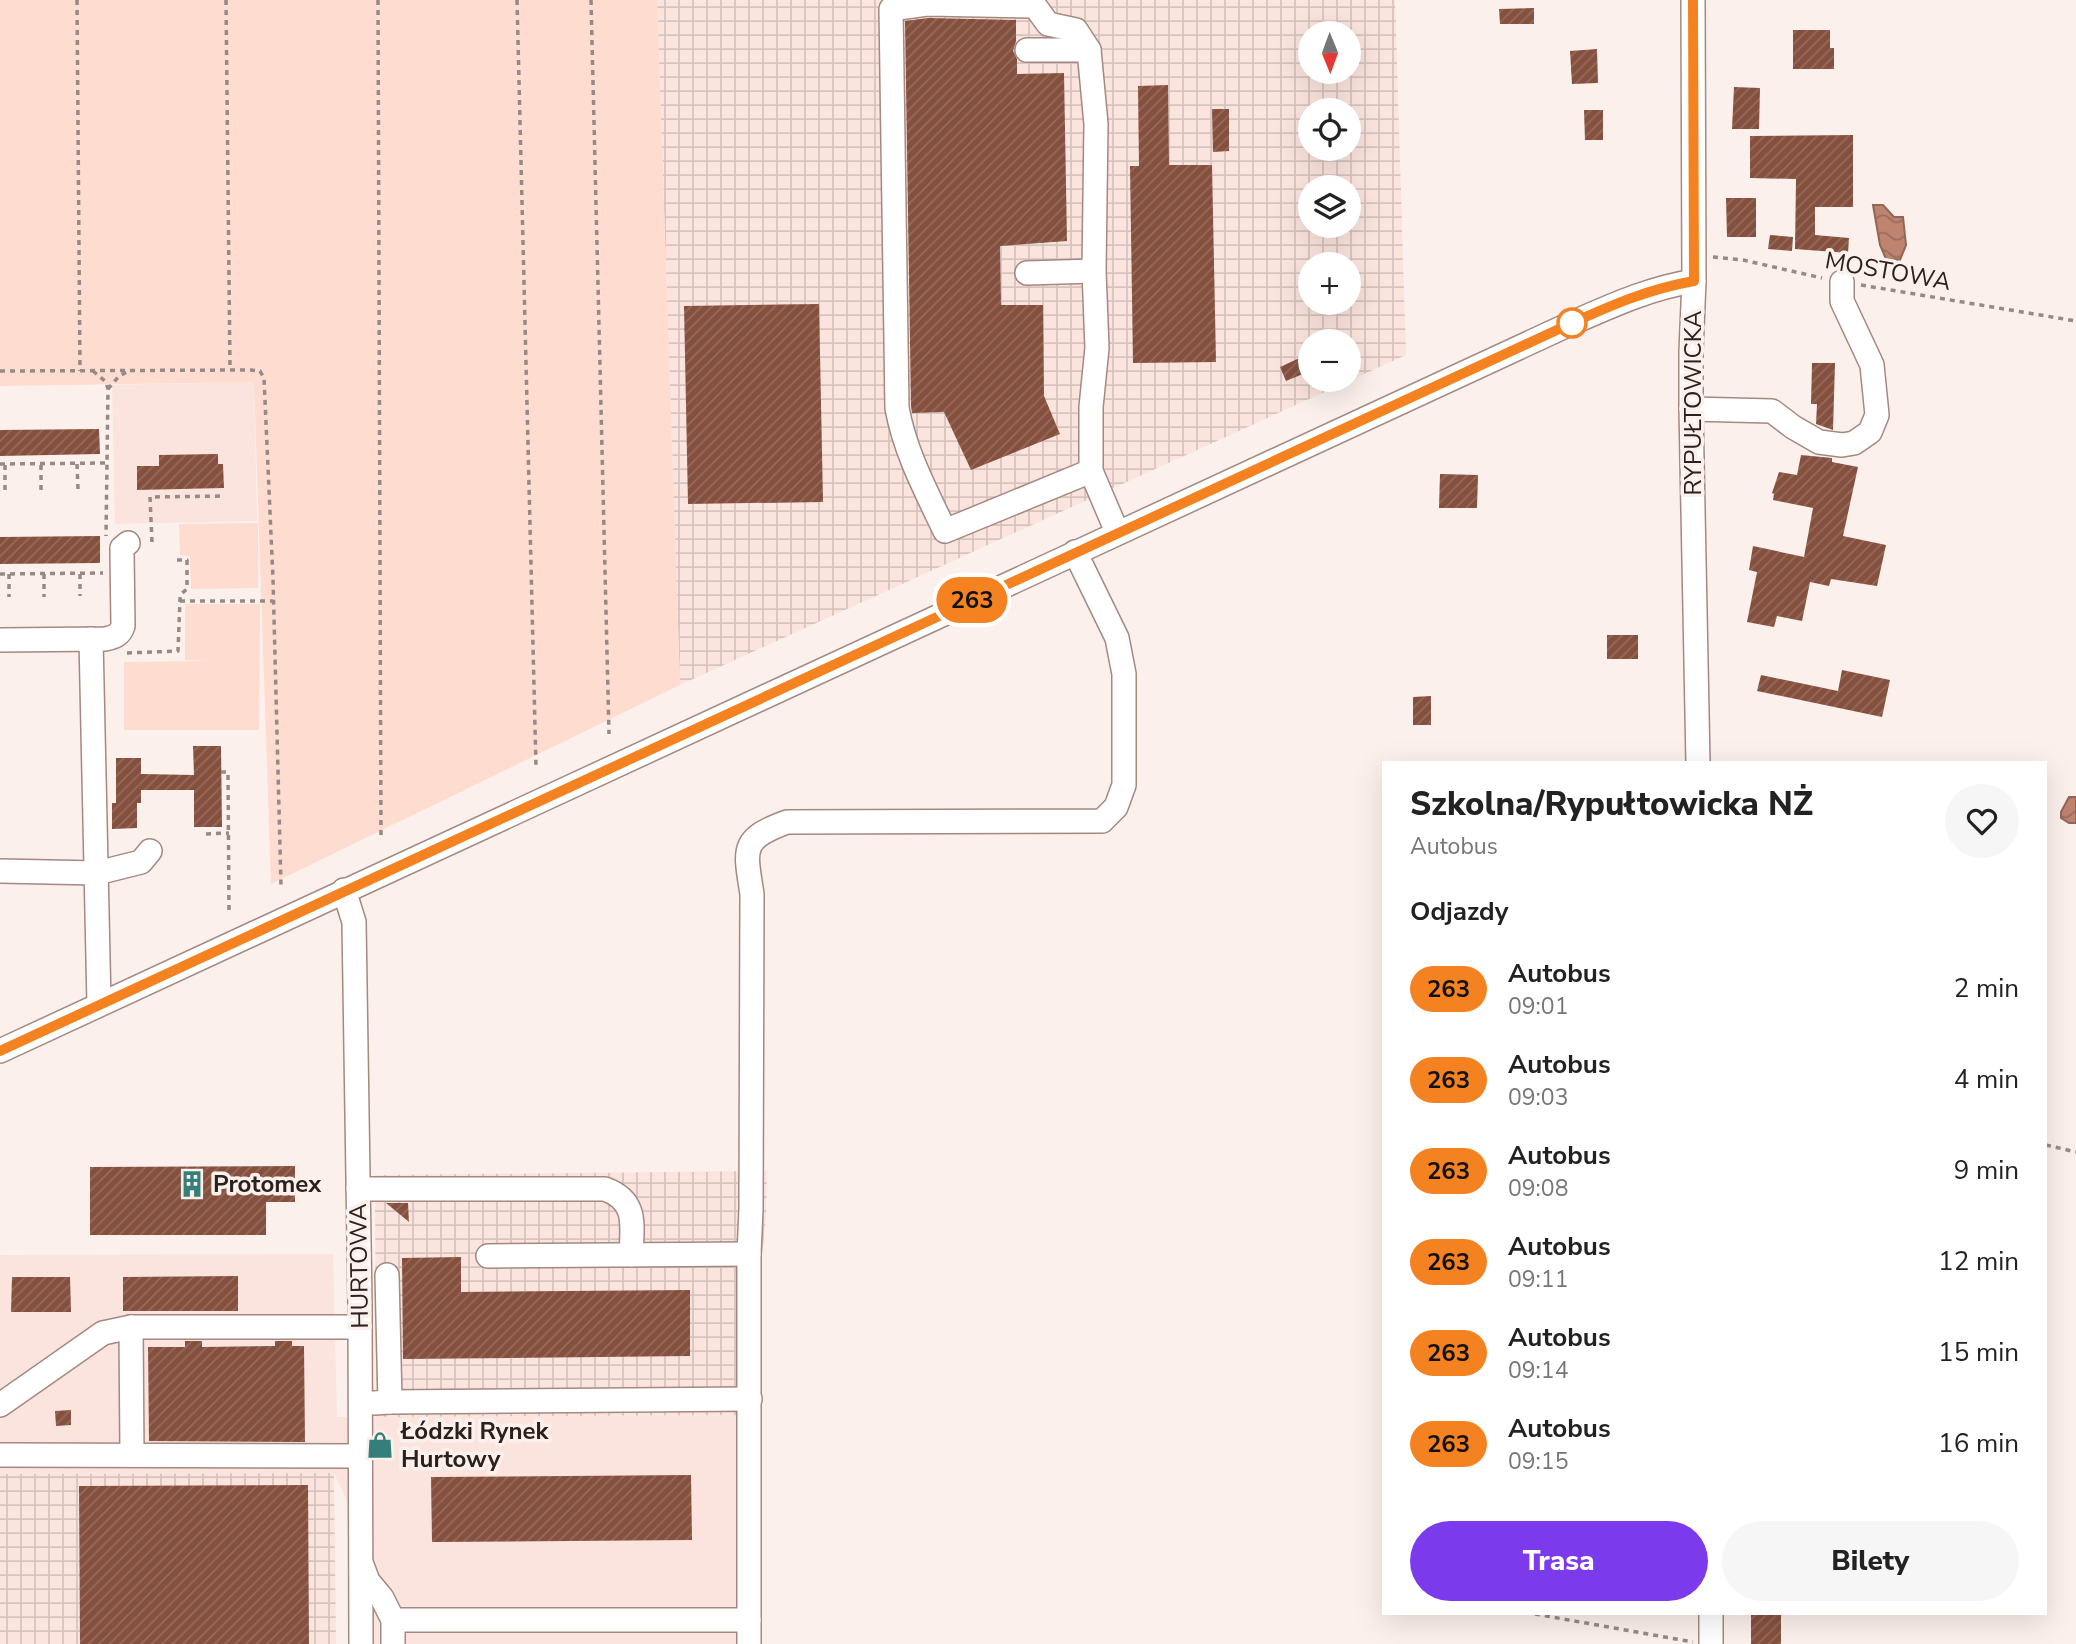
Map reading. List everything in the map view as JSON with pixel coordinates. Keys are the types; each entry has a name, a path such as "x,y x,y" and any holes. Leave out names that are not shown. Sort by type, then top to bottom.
{"street":[{"name":"RYPUŁTOWICKA","path":"1693,0 1694,281 1690,351 1698,761"},
{"path":"1091,471 945,531 909,454 897,408 891,9 927,4 1035,6 1048,24 1076,30 1089,50 1096,124 1094,271 1097,348 1091,407 1091,471 1118,532"},
{"path":"1027,50 1089,50"},
{"path":"1027,273 1094,271"},
{"path":"0,1051 1634,295 1694,281"},
{"path":"1691,409 1772,411 1819,442 1842,445 1854,443 1870,432 1877,415 1872,365 1842,302 1842,282"},
{"path":"0,640 91,639 114,637 121,632 122,553 117,543"},
{"path":"750,1644 752,894 747,860 749,845 762,831 787,822 1102,821 1116,807 1124,785 1124,674 1117,638 1075,552"},
{"path":"91,639 99,1004"},
{"path":"0,871 97,873 141,862 150,851"},
{"name":"HURTOWA","path":"344,890 354,922 361,1644"},
{"path":"358,1189 605,1189 618,1194 628,1205 632,1217 631,1255"},
{"path":"488,1256 749,1254"},
{"path":"387,1275 390,1402"},
{"path":"0,1405 103,1334 131,1327 360,1326"},
{"path":"131,1327 132,1455"},
{"path":"360,1403 750,1398"},
{"path":"0,1455 360,1455"},
{"path":"361,1563 368,1581 382,1598 393,1620 393,1644"},
{"path":"1711,1615 1712,1644"},
{"path":"393,1620 749,1620"}],"path":[{"path":"77,0 80,371"},
{"path":"226,0 230,370"},
{"path":"378,0 381,840"},
{"path":"517,0 536,768"},
{"path":"591,0 609,734"},
{"name":"MOSTOWA","path":"1693,254 2076,321"},
{"path":"108,389 129,370"},
{"path":"0,371 260,372 264,385 274,601 281,886"},
{"path":"92,371 106,382 108,389 106,463 117,543"},
{"path":"77,463 78,490"},
{"path":"5,491 2,464 106,463"},
{"path":"41,464 41,491"},
{"path":"152,542 150,497 225,496"},
{"path":"114,637 119,652 178,651 180,601 181,594 187,589 187,560 176,560"},
{"path":"0,575 106,573 106,563"},
{"path":"9,574 9,597"},
{"path":"44,574 44,597"},
{"path":"80,574 80,596"},
{"path":"180,601 274,601"},
{"path":"221,772 228,772 229,910"},
{"path":"206,834 229,833"},
{"path":"2047,1145 2076,1152"},
{"path":"1541,1615 1705,1644"}],"shaded area":[{"path":"0,0 657,0 680,685 271,884 254,382 0,386"},
{"path":"657,0 1395,0 1406,355 1361,375 1361,329 1298,329 1298,392 1325,392 680,685"},
{"path":"254,382 257,521 115,524 112,385"},
{"path":"258,523 258,588 191,589 190,556 180,555 179,524"},
{"path":"185,604 260,604 259,730 124,730 124,662 210,661 185,660"},
{"path":"767,1171 766,1218 757,1302 759,1415 376,1417 375,1175"},
{"name":"Łódzki Rynek Hurtowy","path":"333,1254 337,1417 759,1415 761,1644 351,1644 347,1501 334,1473 0,1474 0,1255"},
{"path":"334,1473 336,1644 0,1644 0,1474"}],"water":[{"path":"1873,205 1883,205 1894,217 1903,217 1906,245 1900,260 1886,259 1880,245"},
{"path":"2069,797 2076,797 2076,823 2069,823 2061,818 2061,812"}],"building":[{"path":"1534,8 1534,24 1500,24 1499,9"},
{"path":"928,18 1016,20 1013,51 1017,59 1017,74 1064,73 1067,241 1000,246 1001,305 1043,305 1044,396 1060,434 971,470 944,412 912,413 911,406 905,21"},
{"path":"1793,30 1830,30 1830,48 1834,48 1834,69 1793,69"},
{"path":"1597,49 1598,83 1572,84 1570,51"},
{"path":"1168,85 1169,165 1212,165 1216,362 1133,363 1130,166 1139,166 1138,86"},
{"path":"1734,87 1760,88 1759,129 1732,129"},
{"path":"1212,109 1229,109 1229,151 1213,152"},
{"path":"1584,110 1603,110 1603,140 1585,140"},
{"path":"1853,135 1853,207 1815,207 1815,235 1849,238 1848,253 1795,249 1796,179 1750,178 1750,136"},
{"path":"1726,198 1756,198 1756,237 1727,237"},
{"path":"1770,235 1793,237 1792,251 1768,249"},
{"path":"819,304 823,502 688,504 684,306"},
{"path":"1298,359 1298,376 1286,381 1280,367"},
{"path":"1812,363 1835,363 1833,430 1816,424 1817,404 1811,404"},
{"path":"99,429 100,454 0,456 0,430"},
{"path":"218,454 218,464 223,464 224,488 137,490 137,466 159,466 159,455"},
{"path":"1801,455 1832,458 1832,462 1858,467 1843,536 1886,545 1877,586 1831,579 1829,586 1810,582 1802,621 1777,616 1774,627 1747,622 1757,572 1749,570 1753,546 1804,557 1813,508 1773,500 1772,493 1779,472 1797,475"},
{"path":"1440,474 1478,475 1477,508 1439,508"},
{"path":"100,536 100,563 0,564 0,537"},
{"path":"1607,635 1638,635 1638,659 1607,659"},
{"path":"1842,670 1890,680 1882,717 1757,691 1761,675 1838,691"},
{"path":"1431,696 1431,725 1413,725 1413,697"},
{"path":"193,746 221,746 222,827 194,827 194,790 141,790 141,803 137,803 137,828 112,829 112,803 116,803 116,758 141,758 141,774 194,775"},
{"name":"Protomex","path":"295,1166 295,1202 266,1202 266,1235 90,1235 90,1167"},
{"path":"386,1203 408,1203 409,1222"},
{"path":"461,1257 461,1292 690,1290 690,1356 403,1359 402,1258"},
{"path":"238,1276 238,1311 123,1311 123,1277"},
{"path":"12,1277 70,1277 71,1312 11,1312"},
{"path":"185,1341 202,1341 202,1347 275,1346 275,1341 292,1341 292,1346 304,1346 305,1442 149,1441 148,1347 185,1347"},
{"path":"71,1410 71,1425 56,1426 55,1411"},
{"path":"691,1475 692,1540 432,1542 431,1477"},
{"path":"308,1485 309,1644 80,1644 79,1486"},
{"path":"1751,1615 1781,1615 1781,1644 1751,1644"}],"bus line":[{"name":"263","path":"0,1051 1572,323 1634,295 1694,281 1693,0"}],"place":[{"name":"Protomex","path":"192,1184"},
{"name":"Łódzki Rynek Hurtowy","path":"380,1445"}]}
